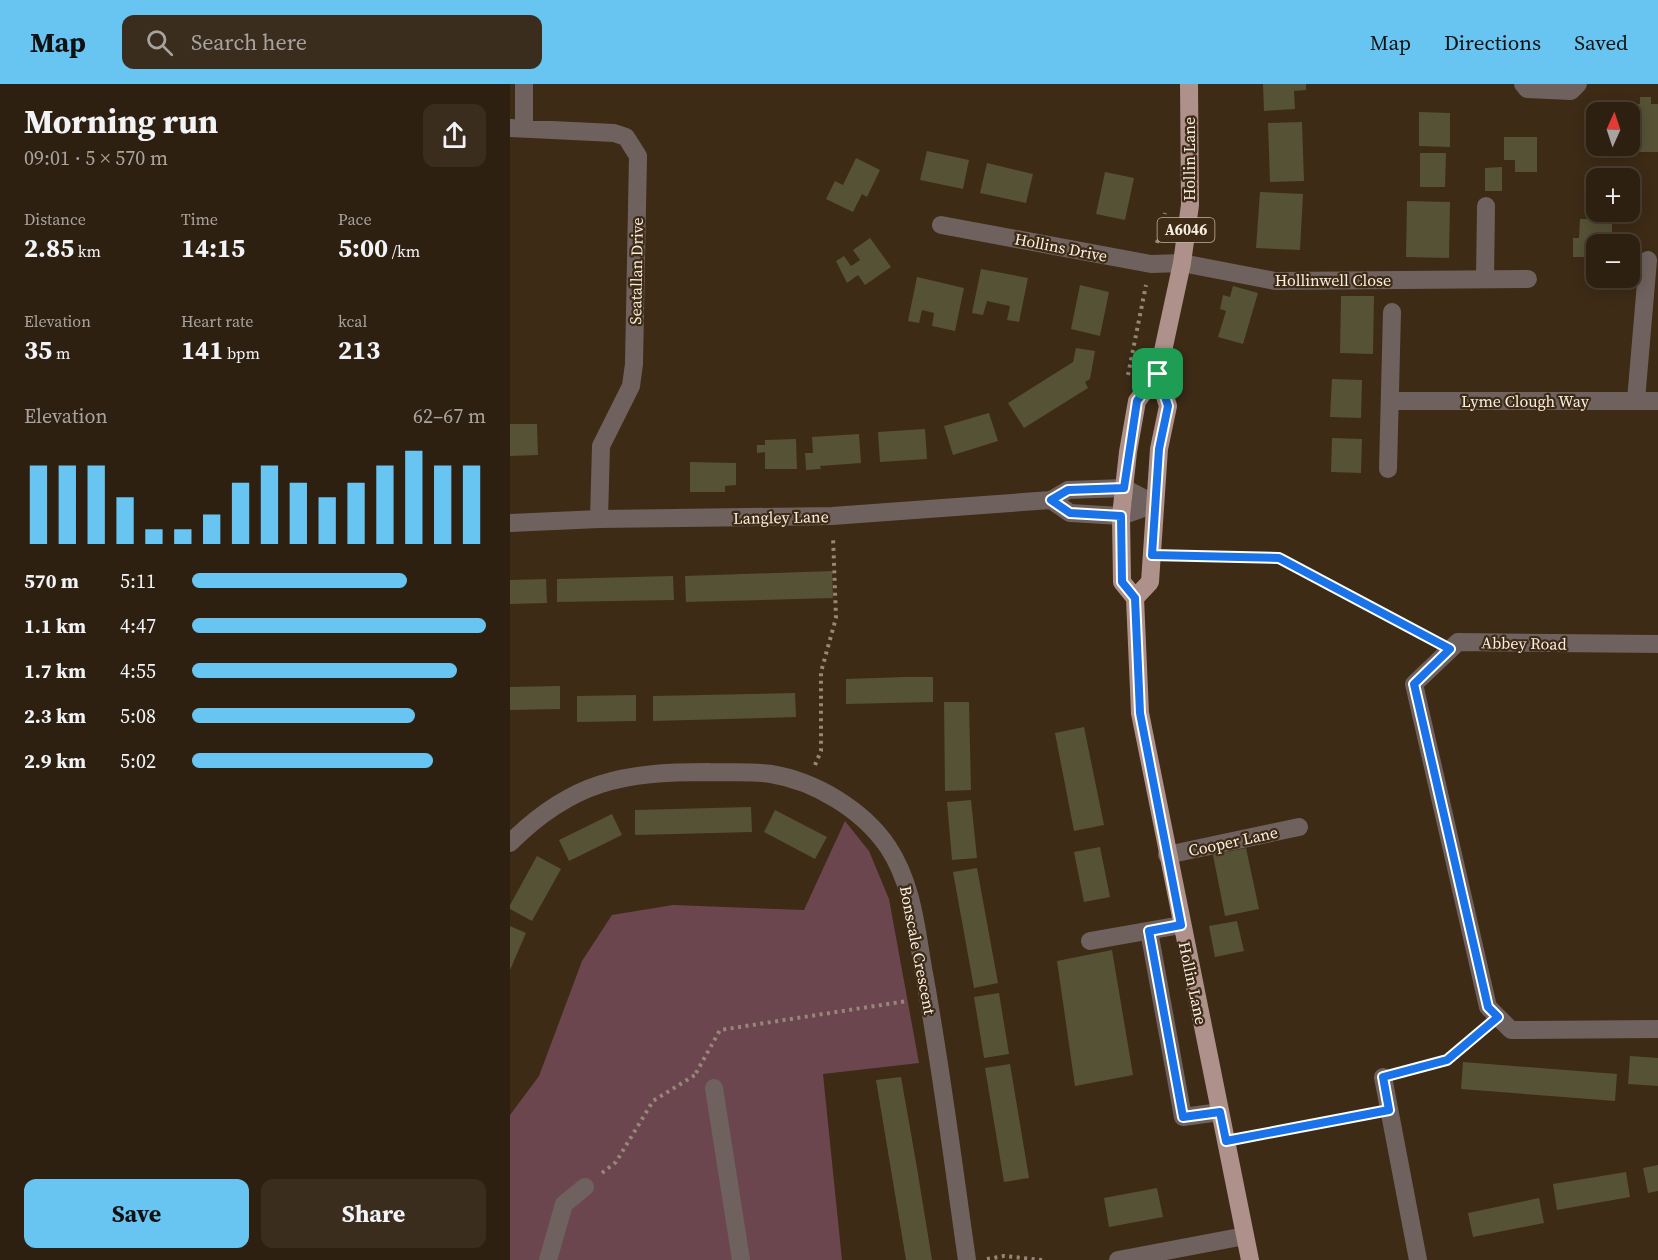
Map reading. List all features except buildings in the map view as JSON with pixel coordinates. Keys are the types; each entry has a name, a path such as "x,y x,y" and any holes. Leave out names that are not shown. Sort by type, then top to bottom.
{"main road":[{"name":"Hollin Lane","path":"1189,84 1190,205 1182,263 1158,374 1137,401 1121,516 1122,582 1135,598 1140,713 1250,1260"},
{"name":"Hollin Lane","path":"1135,598 1150,582 1159,449 1168,406 1158,374"}],"street":[{"path":"517,128 524,84"},
{"path":"1523,84 1527,88 1571,91 1578,84"},
{"name":"Seatallan Drive","path":"517,128 614,133 626,137 638,156 634,364 631,386 601,446 599,519"},
{"path":"1485,279 1486,206"},
{"name":"Hollins Drive","path":"941,225 1151,264 1182,263"},
{"path":"1636,400 1652,298 1648,260"},
{"name":"Hollinwell Close","path":"1182,263 1275,281 1528,279"},
{"path":"1388,469 1392,401 1392,312"},
{"name":"Lyme Clough Way","path":"1392,401 1658,401"},
{"name":"Langley Lane","path":"510,524 599,519 832,516 1051,500 1068,490 1124,488 1155,504"},
{"path":"1051,500 1070,513 1121,516 1155,504"},
{"name":"Abbey Road","path":"1450,649 1458,642 1658,644"},
{"path":"1450,649 1414,684 1488,1007 1511,1030 1658,1029"},
{"name":"Bonscale Crescent","path":"510,843 530,822 565,797 597,784 631,775 669,772 770,774 807,785 835,798 858,815 888,846 900,869 910,897 929,998 967,1260"},
{"name":"Cooper Lane","path":"1167,855 1299,827"},
{"path":"1090,941 1181,925"},
{"path":"1149,931 1183,1117 1220,1112"},
{"path":"1383,1077 1418,1260"},
{"path":"714,1088 741,1260"},
{"path":"548,1260 564,1204 585,1187"},
{"path":"1118,1260 1245,1236"}],"path":[{"path":"807,785 820,751 820,672 836,618 832,516"},
{"path":"1152,555 1279,558 1450,649"},
{"path":"585,1187 616,1162 653,1101 695,1075 720,1030 929,998"},
{"path":"1383,1077 1447,1060 1498,1017"},
{"path":"695,1075 714,1088"},
{"path":"1226,1141 1389,1110"},
{"path":"983,1260 1004,1256 1042,1260"}],"shaded area":[{"path":"845,821 869,851 889,899 919,1063 823,1074 842,1260 510,1260 510,1115 539,1076 582,961 612,915 673,905 804,910"}],"route":[{"path":"1158,374 1168,406 1159,449 1152,555 1279,558 1450,649 1414,684 1488,1007 1498,1017 1447,1060 1383,1077 1389,1110 1226,1141 1220,1112 1183,1117 1149,931 1181,925 1140,713 1135,598 1122,582 1121,516 1070,513 1051,500 1068,490 1124,488 1137,401 1158,374"}]}
